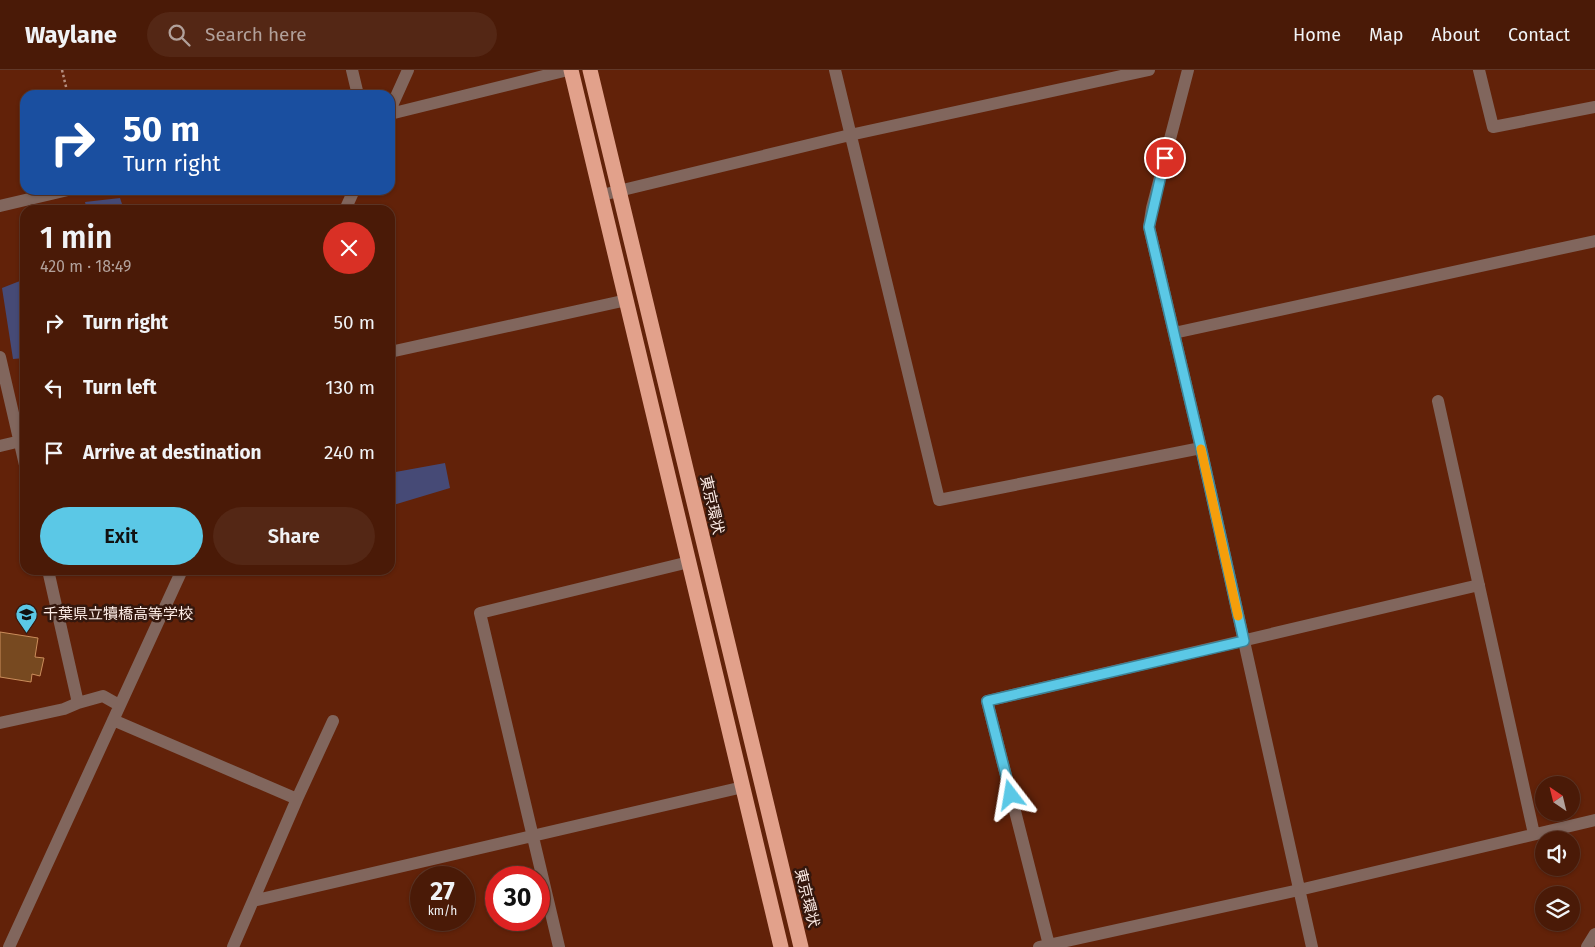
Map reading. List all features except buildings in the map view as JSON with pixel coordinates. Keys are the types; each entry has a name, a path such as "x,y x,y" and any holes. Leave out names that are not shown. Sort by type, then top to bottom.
{"highway":[{"path":"570,70 602,194 781,947"},
{"name":"東京環状","path":"590,70 801,947"}],"street":[{"path":"352,70 357,90"},
{"path":"395,100 408,70"},
{"path":"395,111 570,70"},
{"path":"835,70 939,500 1201,448"},
{"path":"602,194 850,135 1149,70"},
{"path":"1188,70 1152,208 1149,227 1201,448 1312,947"},
{"path":"1479,70 1492,127 1595,107"},
{"path":"0,206 47,195"},
{"path":"1174,333 1595,240"},
{"path":"395,351 627,300"},
{"path":"0,357 20,433"},
{"path":"1438,401 1534,834"},
{"path":"0,446 20,441"},
{"path":"559,947 480,613 689,562"},
{"path":"49,575 78,703"},
{"path":"9,947 180,575"},
{"path":"1479,585 987,701 1044,946 1299,890 1595,820"},
{"path":"0,724 64,710 78,703 103,696 119,705"},
{"path":"113,720 297,799"},
{"path":"234,947 333,720"},
{"path":"253,901 743,788"},
{"path":"1586,947 1595,934"}],"path":[{"path":"62,70 67,90"}],"shaded area":[{"path":"120,198 122,205 86,205 85,202"},
{"path":"20,281 20,358 13,359 2,288"},
{"path":"445,463 450,488 395,504 395,472"}],"slow traffic":[{"path":"1201,449 1238,616"}],"place":[{"name":"千葉県立犢橋高等学校","path":"27,633"}],"route":[{"path":"1011,795 987,701 1244,641 1149,227 1165,158"}]}
